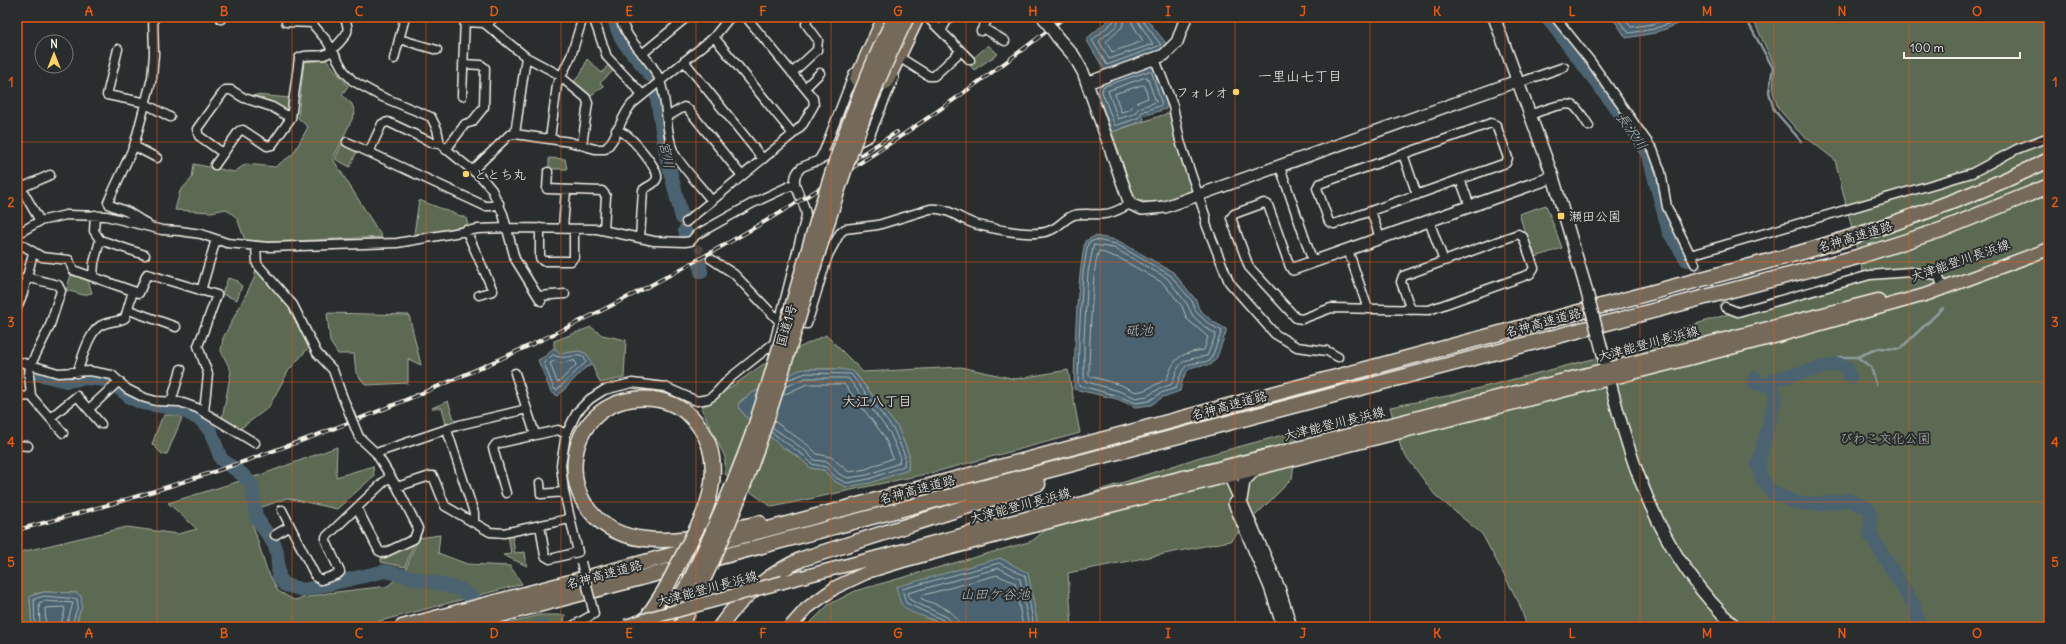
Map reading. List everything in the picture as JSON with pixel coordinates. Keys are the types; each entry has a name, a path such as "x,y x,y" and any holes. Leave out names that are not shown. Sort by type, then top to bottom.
{"highway":[{"path":"804,263 816,195 837,128 884,17"},
{"name":"国道1号","path":"669,624 727,500 749,443 848,126 864,83 895,17"},
{"name":"国道1号","path":"681,627 735,510 760,446 824,251 858,130 880,74 907,17"},
{"path":"824,251 886,82 917,17"},
{"path":"1872,232 2049,151"},
{"name":"名神高速道路","path":"402,627 1792,255 1872,232 1971,195 2049,160"},
{"name":"名神高速道路","path":"455,627 1857,257 1942,230 2049,186"},
{"path":"641,627 665,590 702,518 712,484 712,455 704,432 689,415 678,407 664,402 638,399 615,404 602,412 590,423 579,441 575,456 574,472 578,492 586,507 600,521 618,532 634,538 661,540 702,536 774,519 896,494"},
{"path":"730,627 751,595 818,554 1099,466 1223,424"},
{"path":"720,627 745,596 757,585 780,577"},
{"path":"669,624 694,598"}],"main road":[{"name":"大津能登川長浜線","path":"625,627 654,616 780,577 1226,473 1256,470 1941,283 1983,269 2049,242"},
{"name":"大津能登川長浜線","path":"790,627 821,596 853,578 870,571 1226,473 1608,374 1774,337 1928,294 2049,249"}],"street":[{"path":"151,227 128,212 110,205 108,202 134,146 146,104 152,78 154,54 152,17"},
{"path":"215,166 239,131 243,130 267,146 272,145 291,118 299,58 304,55 324,55 333,51 346,37 348,28 344,17"},
{"path":"394,59 405,17"},
{"path":"487,25 494,17"},
{"path":"550,139 557,85 571,56 583,17"},
{"path":"593,17 607,57 643,95"},
{"path":"630,17 621,20 624,31 652,66 660,81 674,153 712,201"},
{"path":"642,54 687,17"},
{"path":"473,170 509,135 515,134 582,145 595,149 605,148 610,143 625,111 714,37 730,17"},
{"path":"686,222 793,134 803,124 814,105 813,98 746,17"},
{"path":"792,73 817,50 818,40 806,24 808,17"},
{"path":"818,161 824,151 861,56 879,17"},
{"path":"571,627 590,618 594,614 564,492 562,465 566,434 577,412 590,399 604,390 617,385 632,383 664,387 697,401 708,399 730,378 774,343 799,248 806,208 794,184 798,171 869,137 902,58 922,17"},
{"path":"927,17 970,60"},
{"path":"940,31 949,17"},
{"path":"989,17 982,29 1005,40"},
{"path":"1043,17 1078,62 1087,83 1130,204 1136,208 1160,209 1564,67"},
{"path":"1087,83 1164,55 1177,42 1186,17"},
{"path":"1494,17 1553,177 1586,285 1608,374 1644,492 1666,539 1686,570 1736,627"},
{"path":"1555,17 1591,62 1653,150 1660,172 1667,207 1695,264"},
{"path":"286,22 311,20 333,51 344,71 353,81 380,96 431,117 437,129 440,144 473,170 492,190 499,203 515,259 539,298 565,294"},
{"path":"462,96 465,20 484,23 526,57 561,77 586,98 588,103 582,145"},
{"path":"714,37 793,134"},
{"path":"399,39 437,50"},
{"path":"118,49 107,95 146,104 170,118"},
{"path":"902,58 929,76 934,76 961,51"},
{"path":"515,134 526,57"},
{"path":"1155,59 1173,106 1180,141 1199,195 1206,218 1206,224 1229,282 1258,316 1285,341 1297,348 1327,351 1338,357"},
{"path":"684,61 763,159"},
{"path":"446,150 465,124 472,122 484,107 485,68 481,65 463,64"},
{"path":"805,88 820,73"},
{"path":"223,153 199,136 197,129 225,90 231,90 244,98 272,107 291,118"},
{"path":"1530,115 1564,104 1570,104 1575,106 1590,126"},
{"path":"667,117 684,107 688,109 742,176"},
{"path":"368,152 382,124 388,122 433,143 440,144"},
{"path":"1491,123 1494,124 1508,158 1506,163 1460,179 1334,224 1329,222 1318,186 1491,123"},
{"path":"616,130 625,134 652,164 657,172 657,179 643,190 640,238"},
{"path":"1690,255 1972,173 2017,149 2049,137"},
{"path":"347,142 485,206 492,206 499,203"},
{"path":"134,146 157,158"},
{"path":"1403,154 1417,194"},
{"path":"1280,167 1314,262"},
{"path":"548,172 547,189 602,191 606,196 604,230"},
{"path":"40,221 21,188 50,175"},
{"path":"1411,310 1401,282 1403,276 1518,234 1523,237 1534,268 1530,274 1429,310 1411,310 1331,308 1302,319 1296,318 1246,263 1231,218 1234,214 1264,203 1268,205 1290,267 1294,269 1553,177"},
{"path":"1460,179 1470,206"},
{"path":"18,230 40,221 66,215 95,215 162,230 201,234 227,243 256,247 397,243 466,230 507,228 604,230 640,238 693,244 696,235 753,203 794,184"},
{"path":"563,228 566,190"},
{"path":"711,259 734,274 779,321 807,324 824,251 845,229 878,225 930,209 948,210 970,223 1016,232 1039,232 1049,231 1056,228 1074,215 1105,214 1130,204"},
{"path":"1371,211 1380,238"},
{"path":"95,215 94,231 100,240 145,255"},
{"path":"1429,221 1444,261"},
{"path":"540,228 540,258 543,261 571,261 574,257 574,229"},
{"path":"466,230 493,291 479,295"},
{"path":"201,291 216,239"},
{"path":"92,276 100,240"},
{"path":"17,242 25,246 33,253 42,257 69,260 73,270 139,293 147,274 217,295 198,346 208,374 204,412"},
{"path":"256,247 257,264 293,305 317,353 333,370 359,437 376,453 397,487 418,528 414,539 384,553 379,551 357,508"},
{"path":"799,248 824,251"},
{"path":"1348,250 1368,309"},
{"path":"17,308 23,293 33,253"},
{"path":"1725,307 1738,312 1870,275 1910,272 1938,274 1941,283"},
{"path":"26,277 58,285 61,291 49,328 29,371 31,396 63,433"},
{"path":"77,373 92,332 103,324 119,321 125,318 129,310 128,305 133,291"},
{"path":"129,310 176,327"},
{"path":"17,361 29,371 58,373 90,371 112,376 117,384 145,398 156,401 189,405 204,412 255,443"},
{"path":"171,402 181,369"},
{"path":"515,373 535,434"},
{"path":"88,410 117,384"},
{"path":"17,397 31,396"},
{"path":"50,418 77,396 101,424"},
{"path":"376,453 447,430 459,424 527,409"},
{"path":"447,430 474,513 474,522"},
{"path":"506,494 493,448 496,444 558,430 566,434"},
{"path":"17,445 28,446"},
{"path":"1241,500 1244,481 1256,470"},
{"path":"1226,473 1241,500 1286,604 1291,627"},
{"path":"1226,473 1270,587 1283,627"},
{"path":"282,510 316,577 321,580 340,572 326,541 326,537 390,476"},
{"path":"397,487 433,476 445,506 490,532 498,534 570,519"},
{"path":"540,483 541,494 564,492"},
{"path":"275,535 290,526"},
{"path":"540,526 545,556 550,559 578,552"}],"green space":[{"name":"びわこ文化公園","path":"1752,17 2049,17 2049,627 1527,627 1519,603 1482,534 1435,495 1402,451 1390,407 1452,395 1663,341 1663,334 1863,273 1835,160 1798,131 1778,108 1773,92 1775,67"},
{"path":"988,45 998,54 974,70 968,63"},
{"path":"587,59 602,73 608,65 614,70 600,83 604,86 590,96 573,83 582,72"},
{"path":"327,60 348,86 342,95 352,104 355,113 333,159 382,237 246,243 237,218 226,209 211,212 175,210 180,191 192,178 194,164 234,172 246,164 275,167 293,154 308,127 298,118 304,62"},
{"path":"255,95 291,98 290,108 285,110 270,101 254,98"},
{"path":"1172,112 1193,188 1190,191 1162,201 1147,202 1140,200 1134,196 1112,132"},
{"path":"342,144 357,151 350,167 335,159"},
{"path":"549,158 565,159 567,169 549,169"},
{"path":"419,200 466,218 469,229 414,234"},
{"path":"1546,205 1562,248 1533,258 1519,214"},
{"path":"256,268 291,306 311,345 289,370 268,408 237,431 222,419 231,371 221,351 223,338 254,279"},
{"path":"71,275 88,280 92,293 83,295 66,290"},
{"path":"228,278 238,281 242,286 237,300 222,294"},
{"path":"327,313 409,315 421,365 408,359 408,383 366,385 356,373 354,354 338,354 330,342"},
{"path":"591,327 602,335 626,340 624,378 600,383 587,354 579,351 560,354 554,347 554,341"},
{"path":"826,335 863,372 961,367 1015,379 1068,370 1080,433 935,472 772,507 725,474 725,457 701,408 762,365","holes":["805,369 839,369 856,374 898,428 909,455 908,470 888,476 834,481 824,470 810,468 800,458 781,446 742,412 739,402 747,396"]},
{"path":"448,401 455,422 446,425 442,408 432,408"},
{"path":"165,415 177,415 182,418 167,454 162,454 152,444 161,420"},
{"path":"1298,431 1292,479 1230,541 1068,573 1072,627 1038,627 1028,574 1000,558 927,618 945,627 806,627 828,605 855,591 1032,541 1091,493 1200,457"},
{"path":"337,447 336,477 373,466 374,476 337,509 287,498 249,512 266,568 278,591 294,600 328,593 388,586 406,569 418,538 440,535 438,553 467,564 510,566 522,584 357,627 300,627 296,623 278,627 74,627 78,619 81,596 76,593 44,592 34,594 30,599 32,627 17,627 17,553 127,527 178,534 197,529 168,503 263,474"},
{"path":"512,534 515,553 525,552 527,566 503,555 511,554 508,535"},
{"path":"415,541 405,567 381,562 381,558"},
{"path":"539,615 565,615 564,624 560,627 497,627"}],"water":[{"path":"1112,17 1145,17 1166,43 1166,46 1160,51 1105,71 1086,39"},
{"path":"1610,17 1696,17 1655,33 1626,38 1617,24"},
{"path":"1150,66 1155,69 1167,104 1166,109 1143,116 1144,120 1112,132 1098,92 1100,84"},
{"name":"砥池","path":"1095,236 1117,240 1173,272 1196,300 1199,309 1212,321 1226,329 1217,357 1211,365 1192,367 1186,373 1180,391 1163,397 1151,405 1135,407 1117,399 1074,389 1076,315 1082,259 1085,241"},
{"path":"553,348 560,354 579,351 587,354 592,365 585,368 558,396 551,392 538,360 547,355"},
{"path":"839,369 853,371 898,428 909,455 908,470 870,483 846,487 834,481 824,470 810,468 800,458 781,446 746,417 739,408 738,404 752,393 799,370"},
{"name":"山田ケ谷池","path":"1000,558 1028,573 1038,627 945,627 940,623 911,612 901,603 896,587"},
{"path":"44,592 76,593 81,596 82,606 74,627 32,627 30,596"}],"waterway":[{"name":"宮川","path":"614,17 616,27 624,42 650,75"},
{"name":"長沢川","path":"1547,17 1639,138 1649,157 1669,232 1687,260"},
{"path":"1745,17 1773,68 1769,92 1774,110 1801,141"},
{"name":"宮川","path":"656,92 666,155 682,218"},
{"name":"宮川","path":"685,230 687,238"},
{"name":"宮川","path":"700,265 701,272"},
{"path":"1826,366 1839,357 1857,357 1879,348 1900,349 1943,308"},
{"path":"1857,357 1871,367 1876,384"},
{"path":"1769,384 1776,379 1837,364 1846,367 1850,378"},
{"path":"17,369 66,381 85,378 106,380 113,383 131,398 142,403 181,409 201,420 211,432 221,459 243,475 252,485 256,517 274,544 277,552 279,577 285,585 304,590 385,571 460,589 475,600"},
{"path":"1755,378 1754,383 1762,385 1769,384 1776,396 1758,466 1762,479 1773,493 1797,503 1821,504 1847,500 1867,507 1871,516 1870,534 1913,604 1920,627"},
{"path":"537,627 543,626"}],"tunnel":[{"path":"696,247 711,259"},
{"path":"1695,264 1725,307"}],"railway":[{"path":"17,530 158,490 297,443 433,388 567,328 698,260 824,185 947,105 1065,17"},
{"path":"826,177 897,132"}],"place":[{"name":"フォレオ","path":"1236,92"},
{"name":"ととち丸","path":"466,174"},
{"name":"瀬田公園","path":"1561,216"}],"district":[{"name":"一里山七丁目","path":"1300,76"},
{"name":"大江八丁目","path":"877,401"}]}
